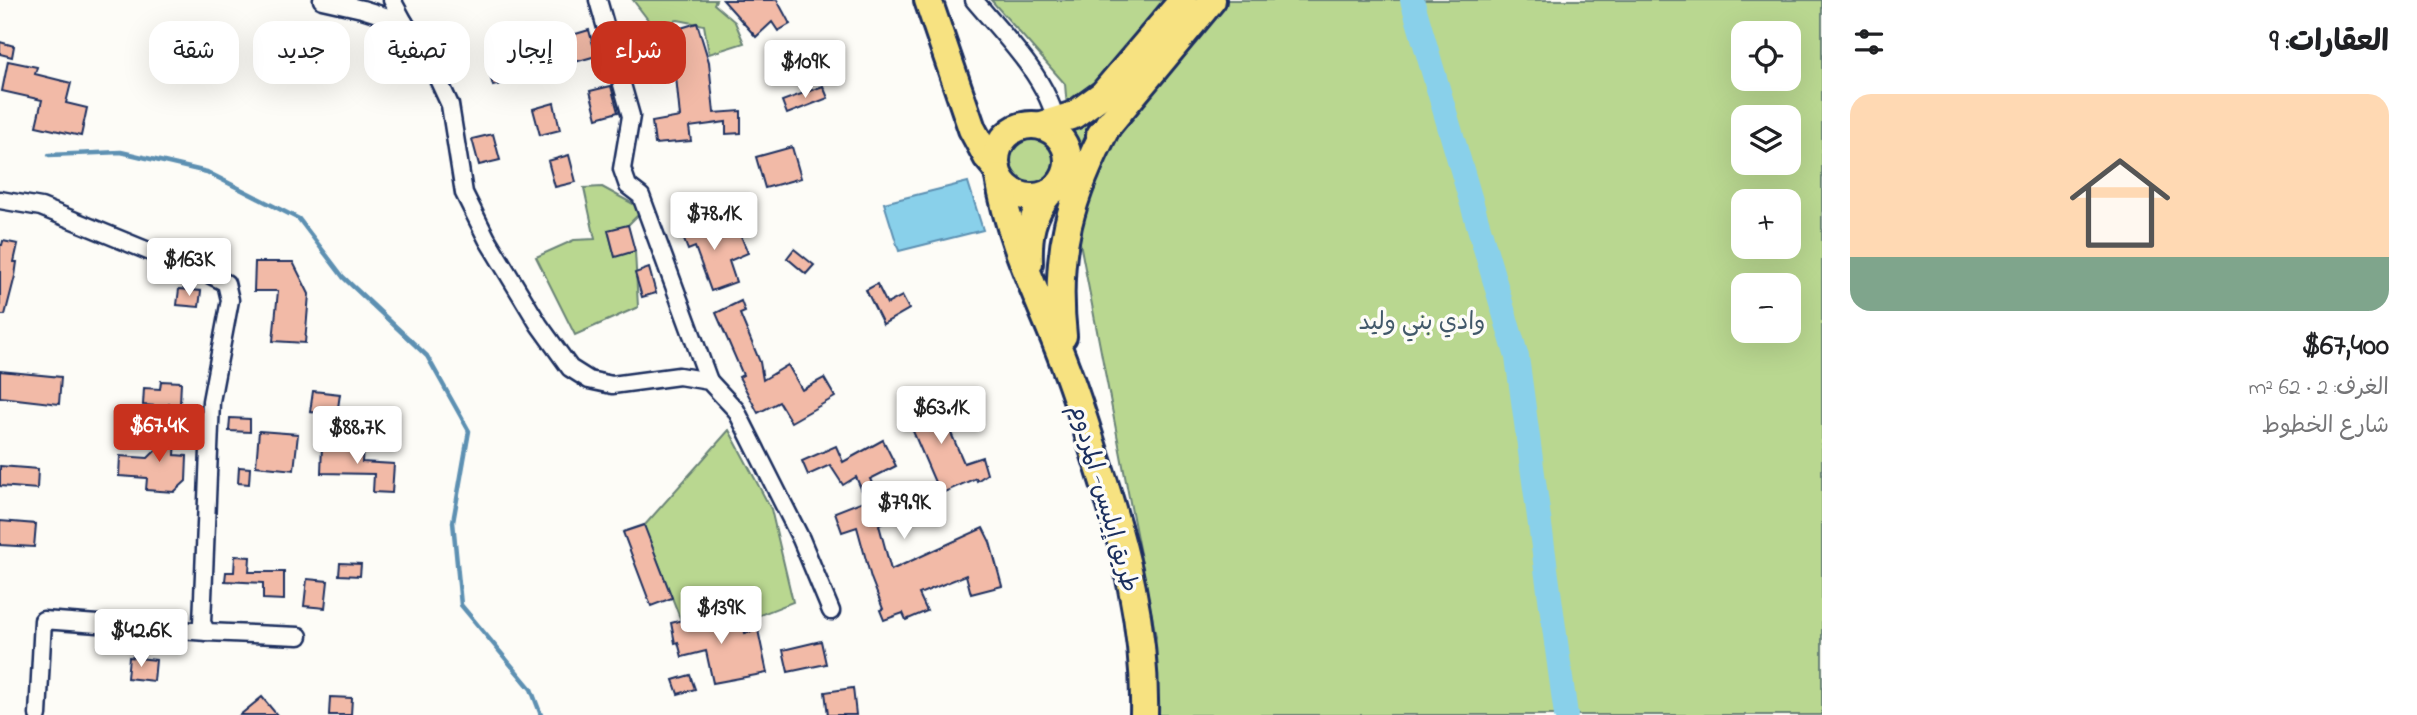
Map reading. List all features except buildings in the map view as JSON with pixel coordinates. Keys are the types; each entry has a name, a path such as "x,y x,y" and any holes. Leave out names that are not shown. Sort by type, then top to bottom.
{"highway":[{"path":"928,0 979,143 1006,186 1016,193 1038,197 1057,185 1068,155 1053,127"},
{"path":"1066,365 1060,294 1063,242 1068,218 1085,172 1110,123 1124,87 1183,0"},
{"path":"1066,365 1006,216 996,157 999,146 1005,136 1014,129 1028,124 1053,127 1124,87 1212,0"},
{"path":"962,100 986,119 1014,129"},
{"path":"1029,272 1028,240 1035,214 1110,123"},
{"name":"طريق إيليس- المردوم","path":"1066,365 1121,536 1131,579 1143,667 1144,715"}],"street":[{"path":"322,0 401,21"},
{"path":"392,0 403,21"},
{"path":"598,0 631,116 622,169 628,186 641,196 709,381 736,410 801,539 831,611"},
{"path":"974,0 1045,91 1053,127"},
{"path":"440,84 450,105 464,193 487,239 570,368 589,380 612,385 679,376 709,381"},
{"path":"0,200 41,207 218,277 229,288 230,300 211,401 202,614 202,623 207,632"},
{"path":"38,715 43,620 299,636"}],"green space":[{"path":"633,0 716,0 714,4 735,22 744,43 709,54 704,25 678,20 649,21"},
{"name":"وادي بني وليد","path":"991,0 1822,0 1822,715 1143,715 1156,637 1077,227 1065,84"},
{"path":"1033,134 1051,141 1058,159 1051,177 1033,184 1015,177 1008,159 1015,141"},
{"path":"602,187 637,206 640,213 628,225 608,231 615,256 635,251 638,307 575,335 536,257 574,240 595,239 584,188"},
{"path":"729,430 771,509 793,602 729,627 722,609 682,623 644,526"}],"water":[{"path":"968,182 983,230 899,251 884,203"}],"waterway":[{"name":"وادي بني وليد","path":"1412,0 1517,357 1566,715"},
{"path":"49,155 121,152 207,172 299,219 343,277 427,356 469,431 453,522 461,605 531,689 541,715"}]}
